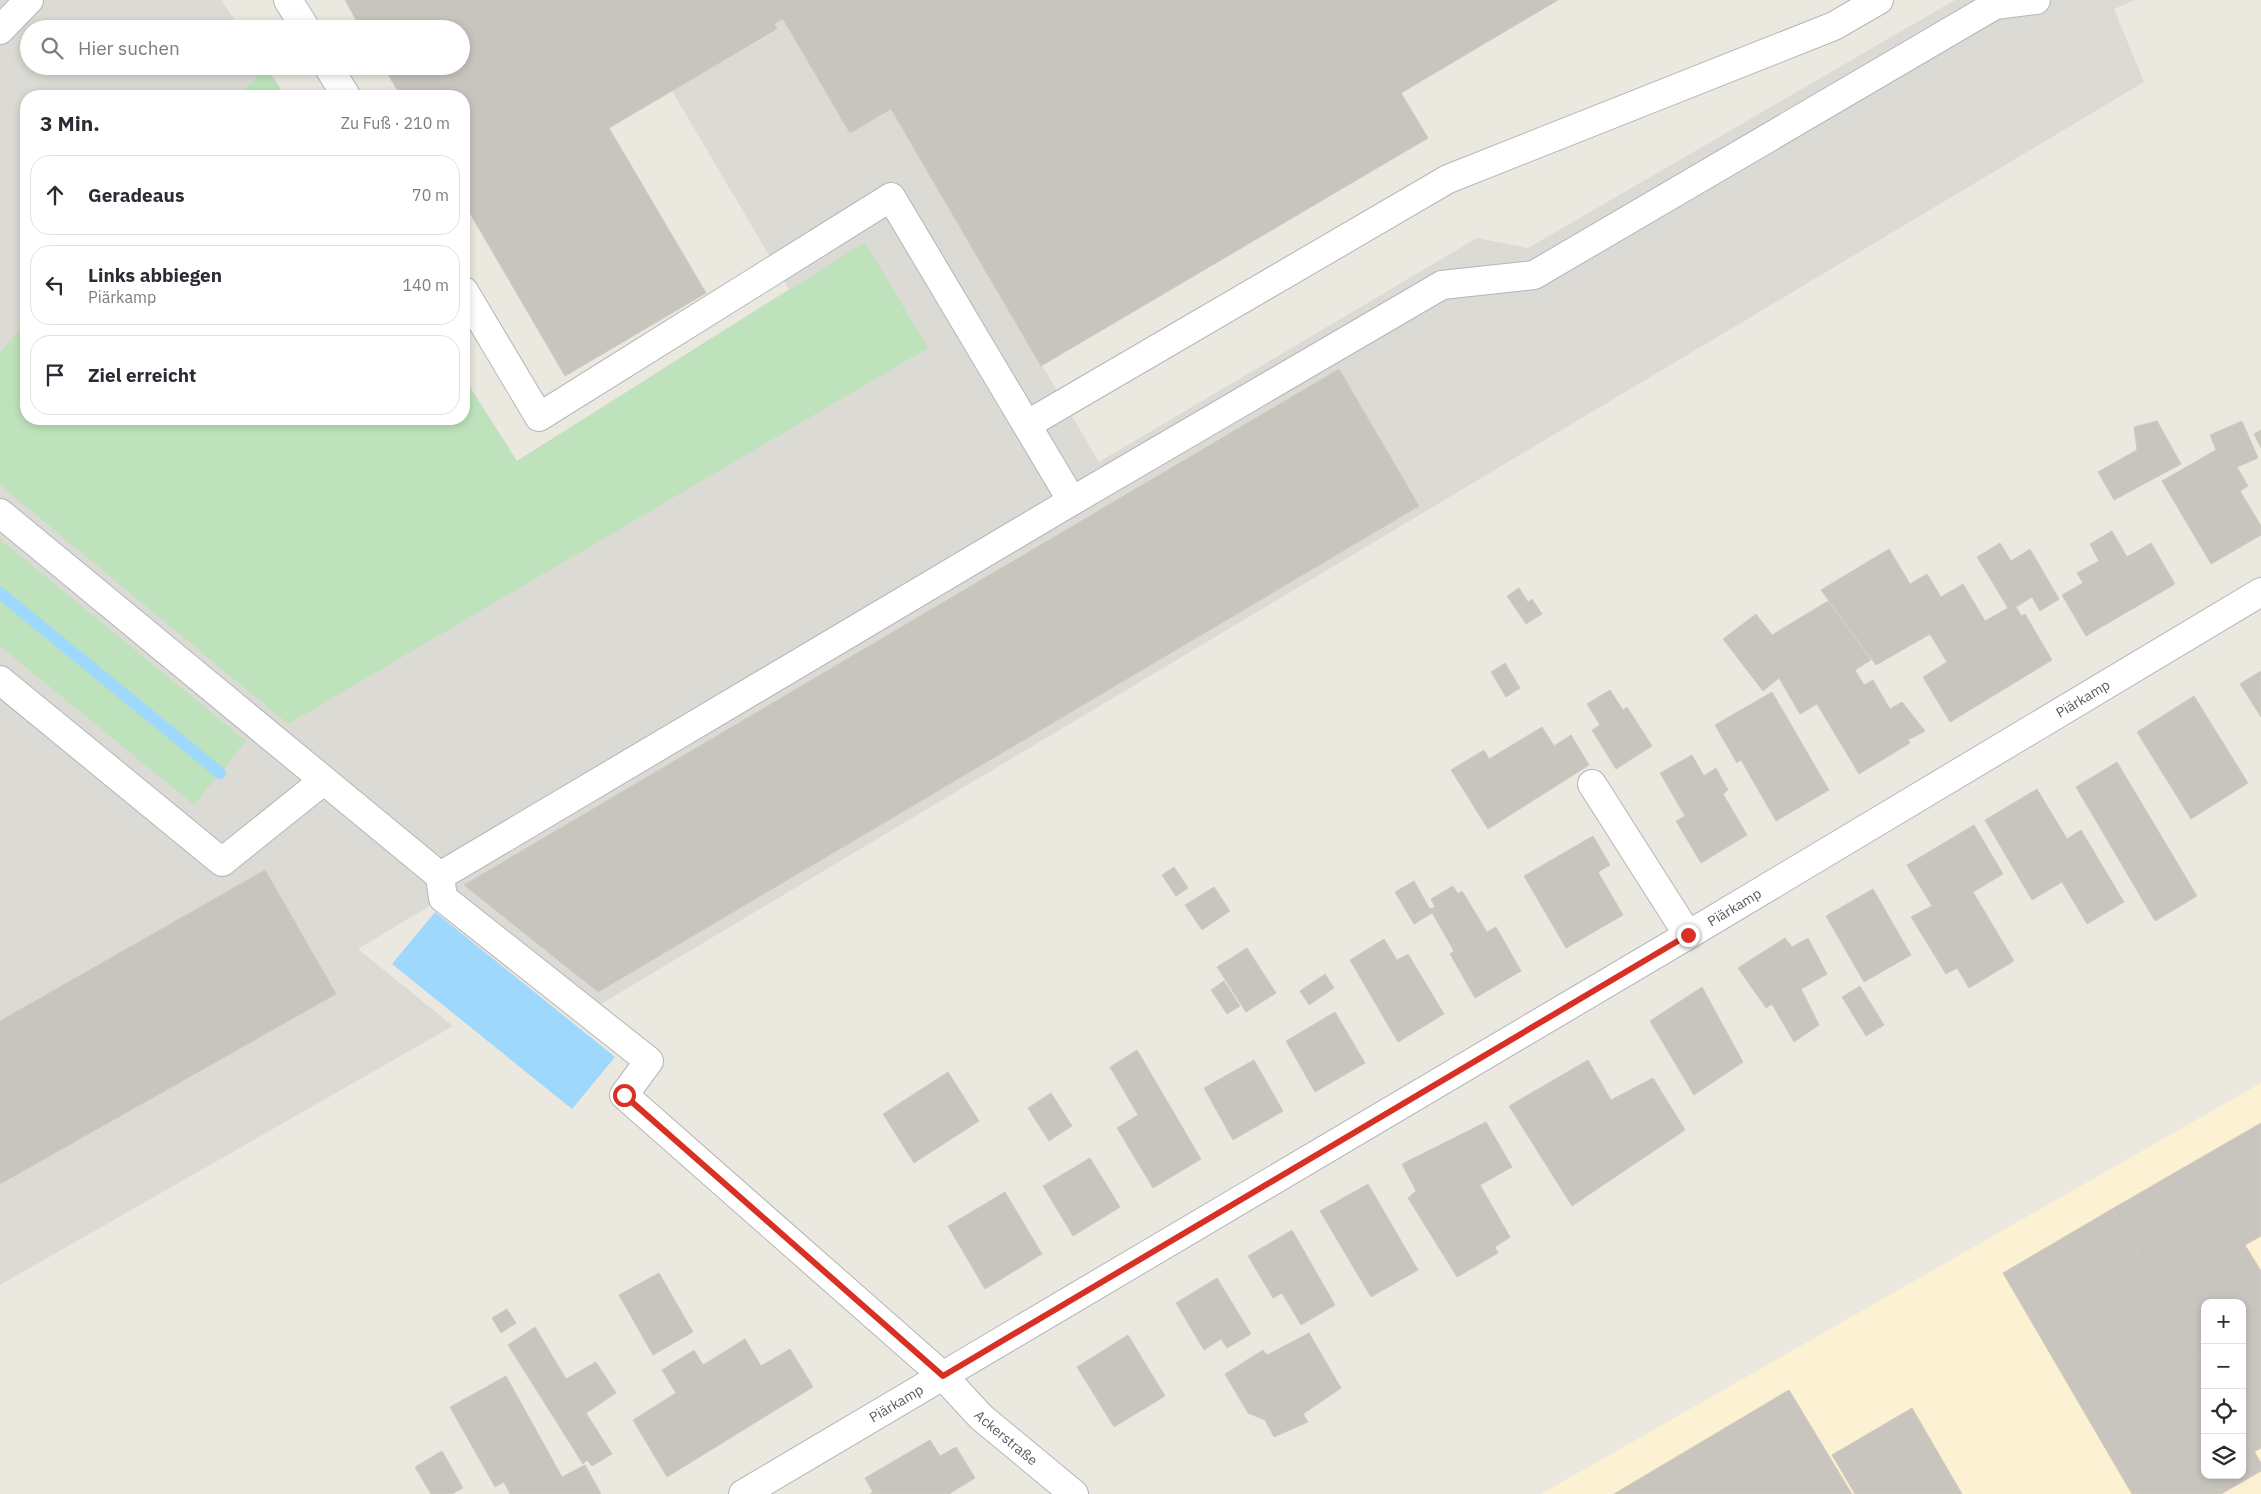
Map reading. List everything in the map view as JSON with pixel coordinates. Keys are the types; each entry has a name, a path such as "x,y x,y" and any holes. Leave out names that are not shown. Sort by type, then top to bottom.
{"street":[{"path":"0,30 29,0"},
{"path":"288,0 300,20"},
{"path":"1028,424 1448,179 1834,26 1879,0"},
{"path":"0,513 440,876 1072,501 1442,285 1534,275 1995,5 2036,0"},
{"path":"333,75 342,90"},
{"path":"470,301 539,417 892,197 1072,501"},
{"name":"Piärkamp","path":"743,1494 1688,935 2261,592"},
{"path":"0,680 222,862 323,781"},
{"path":"1592,784 1688,935"},
{"name":"Ackerstraße","path":"440,876 443,898 649,1061 624,1095 943,1376 980,1417 1074,1494"}],"shaded area":[{"path":"0,0 221,0 235,20 20,20 20,75 272,75 281,90 20,90 20,425 470,425 470,387 517,461 789,289 672,91 777,30 774,24 783,19 891,109 1099,462 1477,238 1528,248 1955,0 2135,0 2114,9 2144,82 601,1004 456,890 358,949 453,1026 0,1285"},
{"path":"2261,1083 2261,1494 1541,1494"}],"green space":[{"path":"259,75 271,75 281,90 245,90"},
{"path":"865,242 928,348 288,724 0,485 0,352 20,330 20,425 470,425 470,387 517,461"},
{"path":"0,539 246,741 194,805 0,646"}],"water":[{"path":"435,912 615,1057 572,1109 392,964"}],"building":[{"path":"345,0 1558,0 1401,93 1428,138 1041,366 891,109 850,133 783,19 774,24 777,29 609,128 706,293 565,376 470,213 470,90 397,90 388,75 470,75 470,20 356,20"},
{"path":"1339,369 1419,506 598,992 464,885"},
{"path":"2157,421 2181,464 2114,500 2098,472 2137,450 2134,427"},
{"path":"2242,421 2258,458 2237,467 2248,486 2240,491 2261,526 2261,535 2211,564 2162,481 2216,450 2210,435"},
{"path":"2261,430 2261,448 2254,434"},
{"path":"2112,531 2127,557 2151,543 2175,584 2086,636 2062,595 2083,583 2077,573 2099,561 2090,544"},
{"path":"2000,543 2011,561 2030,549 2059,599 2040,611 2032,597 2016,607 2021,616 2025,614 2052,660 1950,722 1923,677 1947,662 1930,634 1876,665 1821,590 1889,549 1910,584 1927,574 1941,597 1963,584 1985,621 2008,608 1977,557"},
{"path":"1519,588 1528,602 1532,599 1542,614 1526,624 1507,596"},
{"path":"1828,601 1871,660 1855,670 1864,685 1873,680 1890,709 1902,702 1925,731 1908,740 1910,743 1859,774 1817,704 1800,714 1779,678 1763,691 1723,639 1756,614 1772,635"},
{"path":"1505,663 1520,688 1506,697 1491,672"},
{"path":"2261,671 2261,717 2240,684"},
{"path":"1610,690 1623,710 1627,707 1652,746 1616,769 1592,730 1600,725 1587,704"},
{"path":"1772,692 1829,790 1776,821 1741,760 1737,763 1715,725"},
{"path":"2194,696 2248,783 2191,819 2137,732"},
{"path":"1542,727 1554,746 1571,735 1589,765 1488,829 1451,770 1484,750 1489,759"},
{"path":"1692,755 1704,776 1716,768 1728,790 1723,794 1747,835 1701,863 1676,821 1685,816 1660,773"},
{"path":"2117,762 2197,896 2155,921 2076,787"},
{"path":"2037,789 2067,839 2081,830 2124,902 2087,924 2062,882 2032,900 1985,820"},
{"path":"1974,825 2003,874 1973,892 2014,961 1969,988 1957,968 1946,974 1911,917 1932,906 1907,865"},
{"path":"1593,836 1610,865 1598,872 1623,915 1566,948 1524,876"},
{"path":"1174,867 1188,888 1176,896 1162,875"},
{"path":"265,870 336,994 0,1184 0,1021"},
{"path":"1414,881 1432,913 1414,924 1395,892"},
{"path":"1453,886 1458,894 1462,891 1487,932 1496,927 1521,971 1475,998 1450,954 1454,951 1430,909 1435,907 1431,899"},
{"path":"1214,887 1230,911 1202,930 1185,905"},
{"path":"1873,889 1911,955 1864,982 1826,916"},
{"path":"1785,938 1792,947 1808,938 1827,974 1801,989 1819,1025 1794,1042 1772,1004 1766,1008 1738,968"},
{"path":"1384,939 1397,960 1408,954 1444,1014 1398,1042 1350,960"},
{"path":"1247,948 1276,993 1246,1012 1217,967"},
{"path":"1325,974 1334,988 1309,1005 1300,991"},
{"path":"1224,981 1240,1006 1227,1014 1211,990"},
{"path":"1860,986 1884,1025 1866,1036 1842,997"},
{"path":"1702,987 1743,1062 1694,1095 1650,1021"},
{"path":"1335,1012 1365,1063 1315,1092 1286,1041"},
{"path":"1137,1050 1201,1159 1153,1188 1117,1128 1138,1115 1110,1067"},
{"path":"1254,1060 1283,1111 1233,1140 1204,1088"},
{"path":"1588,1060 1611,1100 1653,1078 1685,1130 1572,1206 1509,1106"},
{"path":"948,1072 979,1121 914,1163 883,1114"},
{"path":"1051,1093 1072,1126 1049,1141 1028,1108"},
{"path":"1486,1122 1512,1167 1480,1185 1510,1237 1495,1247 1498,1253 1457,1277 1408,1198 1416,1191 1402,1164"},
{"path":"2261,1123 2261,1236 2245,1245 2261,1271 2261,1448 2254,1452 2246,1438 2246,1299 2201,1299 2201,1360 2112,1209"},
{"path":"1090,1158 1120,1207 1073,1236 1043,1186"},
{"path":"1368,1184 1418,1270 1371,1297 1320,1211"},
{"path":"1005,1192 1042,1254 985,1289 948,1226"},
{"path":"2112,1209 2201,1360 2201,1479 2246,1479 2246,1438 2261,1463 2261,1471 2221,1494 2132,1494 2003,1273"},
{"path":"1292,1230 1335,1305 1301,1325 1282,1293 1273,1298 1248,1256"},
{"path":"659,1273 693,1332 653,1355 619,1295"},
{"path":"1217,1278 1251,1334 1227,1348 1221,1339 1204,1350 1176,1303"},
{"path":"507,1309 516,1323 501,1333 492,1318"},
{"path":"535,1327 566,1379 596,1362 616,1393 586,1413 612,1454 592,1466 587,1460 583,1464 508,1345"},
{"path":"1309,1333 1341,1388 1303,1414 1308,1422 1274,1437 1265,1420 1248,1413 1225,1374 1263,1350 1267,1355"},
{"path":"1128,1335 1165,1396 1114,1427 1077,1367"},
{"path":"745,1339 761,1366 790,1349 813,1387 667,1477 633,1420 676,1393 662,1370 694,1350 703,1365"},
{"path":"506,1376 562,1477 585,1465 601,1494 510,1494 504,1482 495,1487 450,1407"},
{"path":"1789,1390 1852,1494 1614,1494"},
{"path":"1912,1408 1962,1494 1855,1494 1832,1455"},
{"path":"930,1440 940,1456 956,1447 975,1478 949,1494 870,1494 873,1492 865,1478"},
{"path":"442,1451 463,1488 452,1494 431,1494 415,1467"}],"waterway":[{"path":"0,593 220,773"}],"route":[{"path":"624,1095 943,1376 1688,935"}]}
